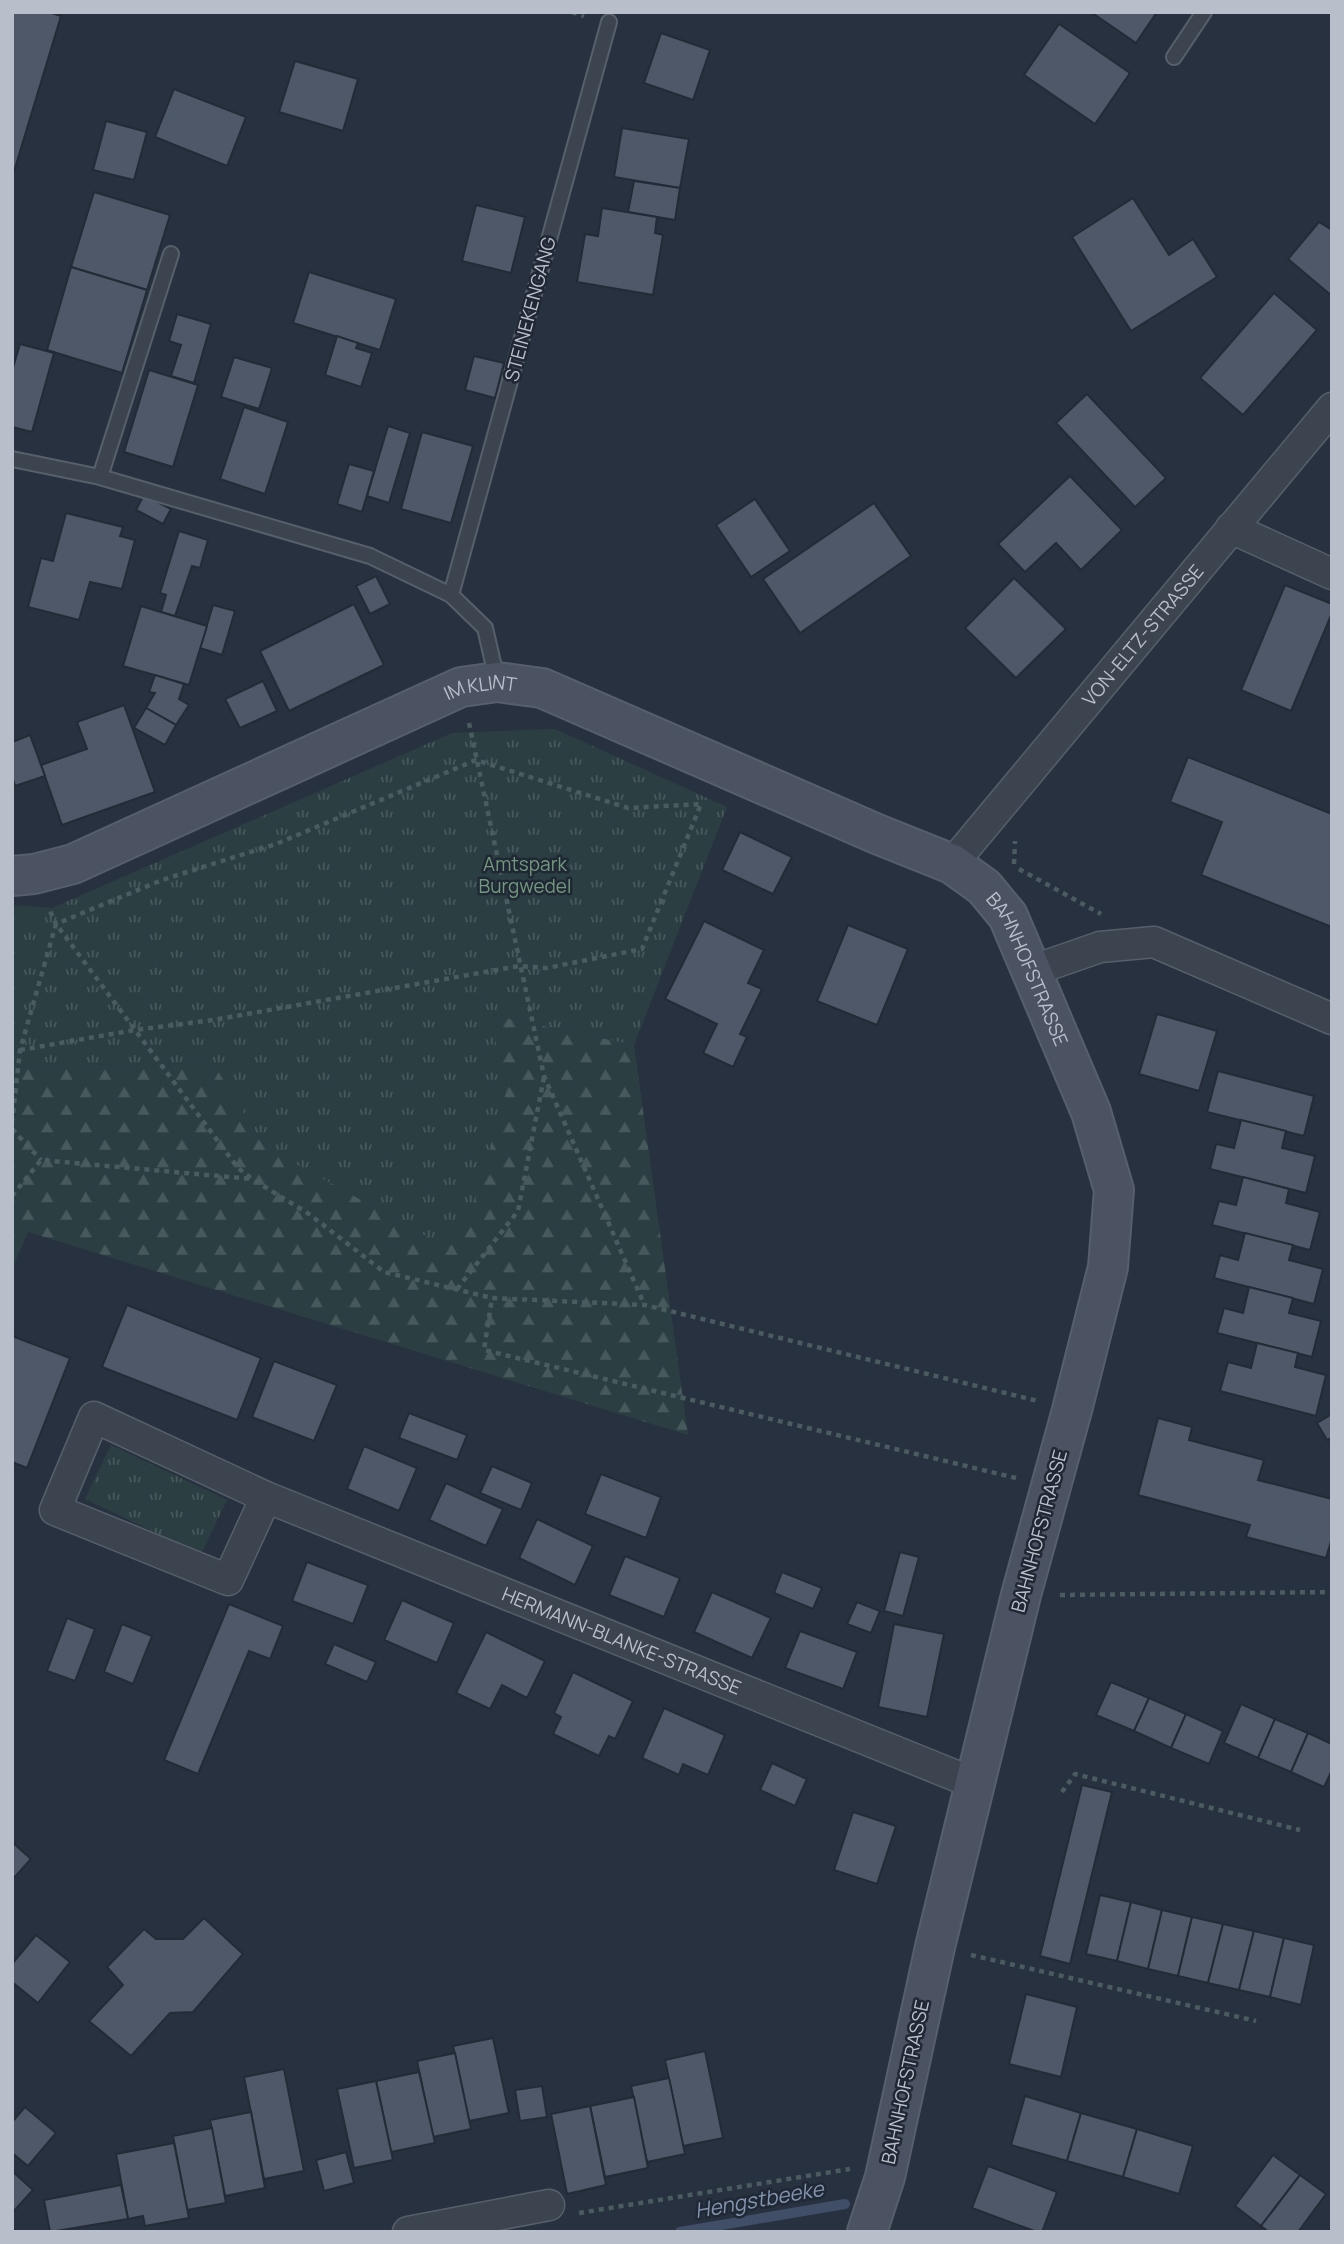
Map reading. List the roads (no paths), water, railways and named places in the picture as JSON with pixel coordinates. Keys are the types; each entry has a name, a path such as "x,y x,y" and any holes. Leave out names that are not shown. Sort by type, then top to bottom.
{"main road":[{"name":"IM KLINT","path":"23,875 73,864 479,684 542,688 952,864"},
{"name":"BAHNHOFSTRASSE","path":"867,2232 885,2177 935,1947 1021,1595 1108,1267 1114,1190 1091,1112 1008,916 984,887 952,864"}],"street":[{"name":"VON-ELTZ-STRASSE","path":"952,864 1332,408"},
{"path":"1231,528 1332,574"},
{"path":"1031,971 1100,947 1154,942 1332,1019"},
{"name":"HERMANN-BLANKE-STRASSE","path":"266,1497 228,1580 55,1510 94,1417 266,1497 976,1784"},
{"path":"408,2232 549,2206"}],"lane":[{"path":"1174,57 1204,12"},
{"name":"STEINEKENGANG","path":"451,596 608,22"},
{"path":"100,477 171,254"},
{"path":"12,459 100,477 370,556 451,596 485,628 479,684"}],"waterway":[{"name":"Hengstbeeke","path":"680,2232 845,2204"}],"park label":[{"name":"Amtspark Burgwedel","path":"525,875"}]}
